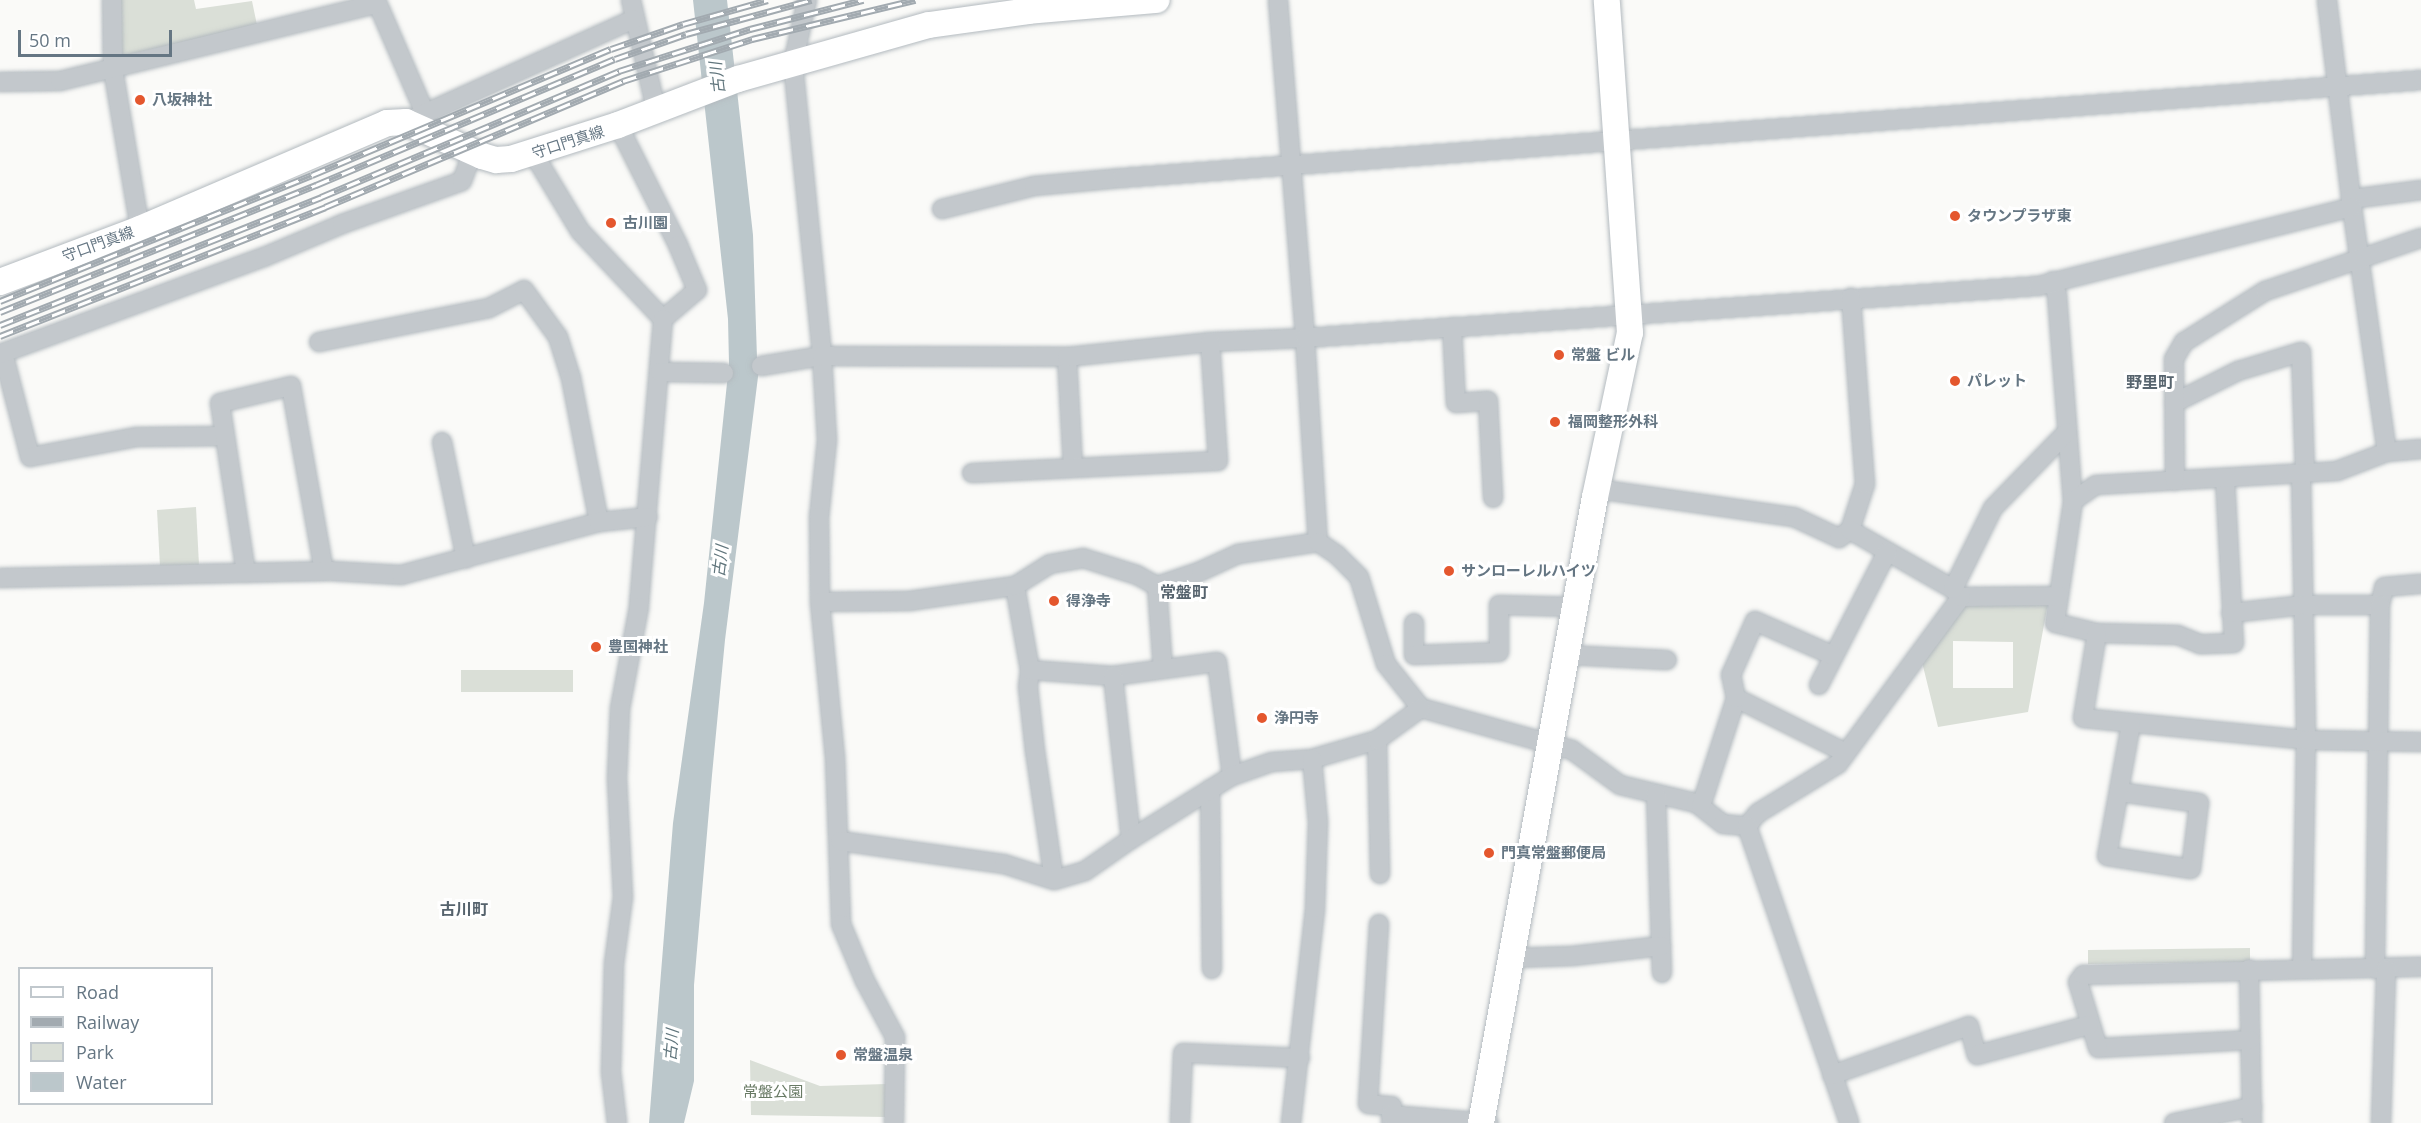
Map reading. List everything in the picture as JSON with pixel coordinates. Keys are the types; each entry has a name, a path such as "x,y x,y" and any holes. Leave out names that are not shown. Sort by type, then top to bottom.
{"main road":[{"name":"守口門真線","path":"0,282 140,229 387,123 416,117 472,153 496,160 533,153 618,125 656,108 738,79 929,26 1028,11 1157,0"},
{"path":"1481,1123 1597,489 1630,333 1607,0"}],"street":[{"path":"112,0 113,69 140,229"},
{"path":"631,0 656,108"},
{"path":"807,0 793,63 822,356 827,440 819,517 820,602 835,757 842,924 865,981 895,1037 894,1123"},
{"path":"1278,0 1305,338 1318,542"},
{"path":"2327,0 2352,203 2387,452"},
{"path":"0,82 60,81 376,2 416,117 634,19"},
{"path":"942,209 1034,186 2421,80"},
{"path":"617,1123 611,1072 614,964 623,897 617,779 620,709 639,607 663,319 697,290 678,246 618,125"},
{"path":"225,436 137,437 30,457 1,354 157,298 342,224 462,181 472,153"},
{"path":"533,153 580,231 663,319"},
{"path":"761,366 822,356 1067,357 1210,342 1305,338 2038,286 2352,203 2421,190"},
{"path":"2175,481 2174,359 2184,342 2265,291 2421,238"},
{"path":"2054,281 2073,501 2055,623 2097,633 2178,635 2200,644 2234,643 2230,613 2225,479"},
{"path":"319,342 489,308 524,290 558,337 562,347 571,378 599,522"},
{"path":"1597,489 1794,517 1839,538 1850,530 1865,484 1851,298"},
{"path":"1452,327 1455,403 1488,401 1493,498"},
{"path":"972,473 1218,461 1210,342"},
{"path":"2174,403 2238,371 2301,352 2306,740 2302,968"},
{"path":"1067,357 1073,468"},
{"path":"660,372 724,372"},
{"path":"246,573 220,403 291,386 324,571"},
{"path":"1747,826 1758,813 1838,764 1957,593 1992,508 2067,432"},
{"path":"442,442 466,559"},
{"path":"2073,501 2096,485 2337,471 2387,452 2421,449"},
{"path":"0,578 324,571 400,575 599,522 648,517"},
{"path":"1850,530 1957,593 2059,596"},
{"path":"820,602 909,601 1015,586 1050,564 1083,558 1137,575 1157,586 1201,571 1238,554 1318,542 1337,555 1359,577 1386,664 1421,708 1572,750 1620,785 1701,806 1723,824 1747,826"},
{"path":"1819,685 1887,552"},
{"path":"2380,1123 2381,969 2377,740 2380,605 2384,587 2421,584"},
{"path":"1015,586 1030,670 1028,687 1035,752 1054,880"},
{"path":"1157,586 1162,669"},
{"path":"1414,623 1414,655 1499,652 1499,605 1576,607"},
{"path":"2230,613 2304,605 2380,605"},
{"path":"1701,806 1736,698 1731,675 1755,621 1834,656"},
{"path":"2097,633 2083,717 2131,724 2306,740 2421,742"},
{"path":"1567,655 1667,660"},
{"path":"1030,670 1113,676 1217,662 1232,776"},
{"path":"1113,676 1131,839"},
{"path":"1736,698 1846,753"},
{"path":"840,841 1004,864 1054,880 1085,871 1131,839 1232,776 1272,762 1312,759 1377,740 1421,708"},
{"path":"2120,792 2199,803 2191,868 2107,856 2131,724"},
{"path":"1377,740 1380,874"},
{"path":"1291,1123 1300,1058 1316,886 1318,822 1312,759"},
{"path":"1210,789 1212,969"},
{"path":"1656,794 1662,973"},
{"path":"1747,826 1849,1123"},
{"path":"1379,924 1368,1104 1392,1106 1391,1119 1489,1123"},
{"path":"1511,958 1572,956 1661,946"},
{"path":"2250,1040 2098,1048 2089,1025 2078,982 2083,975 2249,969 2421,967"},
{"path":"2174,1123 2252,1115 2249,969"},
{"path":"1832,1074 1969,1026 1977,1055 2089,1025"},
{"path":"1180,1123 1184,1053 1300,1058"}],"green space":[{"path":"121,0 194,0 196,9 252,1 257,25 122,56"},
{"path":"196,507 199,565 160,567 157,510"},
{"path":"1973,600 2048,603 2028,712 1938,727 1921,658 1958,608","holes":["1953,641 2013,642 2013,688 1953,688"]},
{"path":"461,670 573,670 573,692 461,692"},
{"path":"2250,948 2250,962 2088,964 2088,950"},
{"name":"常盤公園","path":"750,1060 820,1086 886,1084 886,1117 751,1115"}],"water":[{"name":"古川","path":"693,0 727,0 753,235 757,358 760,361 725,640 712,775 694,985 694,1081 684,1123 649,1123 673,823 704,603 729,364 728,319"}],"railway":[{"path":"0,301 312,175 611,49 683,24 768,0"},
{"path":"0,312 316,185 615,59 686,34 811,0"},
{"path":"0,325 321,197 619,71 750,29 863,0"},
{"path":"0,336 325,207 623,81 752,39 915,0"}],"place":[{"name":"八坂神社","path":"140,100"},
{"name":"タウンプラザ東","path":"1955,216"},
{"name":"古川園","path":"611,223"},
{"name":"常盤 ビル","path":"1559,355"},
{"name":"パレット","path":"1955,381"},
{"name":"福岡整形外科","path":"1555,422"},
{"name":"サンローレルハイツ","path":"1449,571"},
{"name":"得浄寺","path":"1054,601"},
{"name":"豊国神社","path":"596,647"},
{"name":"浄円寺","path":"1262,718"},
{"name":"門真常盤郵便局","path":"1489,853"},
{"name":"常盤温泉","path":"841,1055"}],"district":[{"name":"野里町","path":"2150,382"},
{"name":"常盤町","path":"1184,592"},
{"name":"古川町","path":"464,909"}]}
